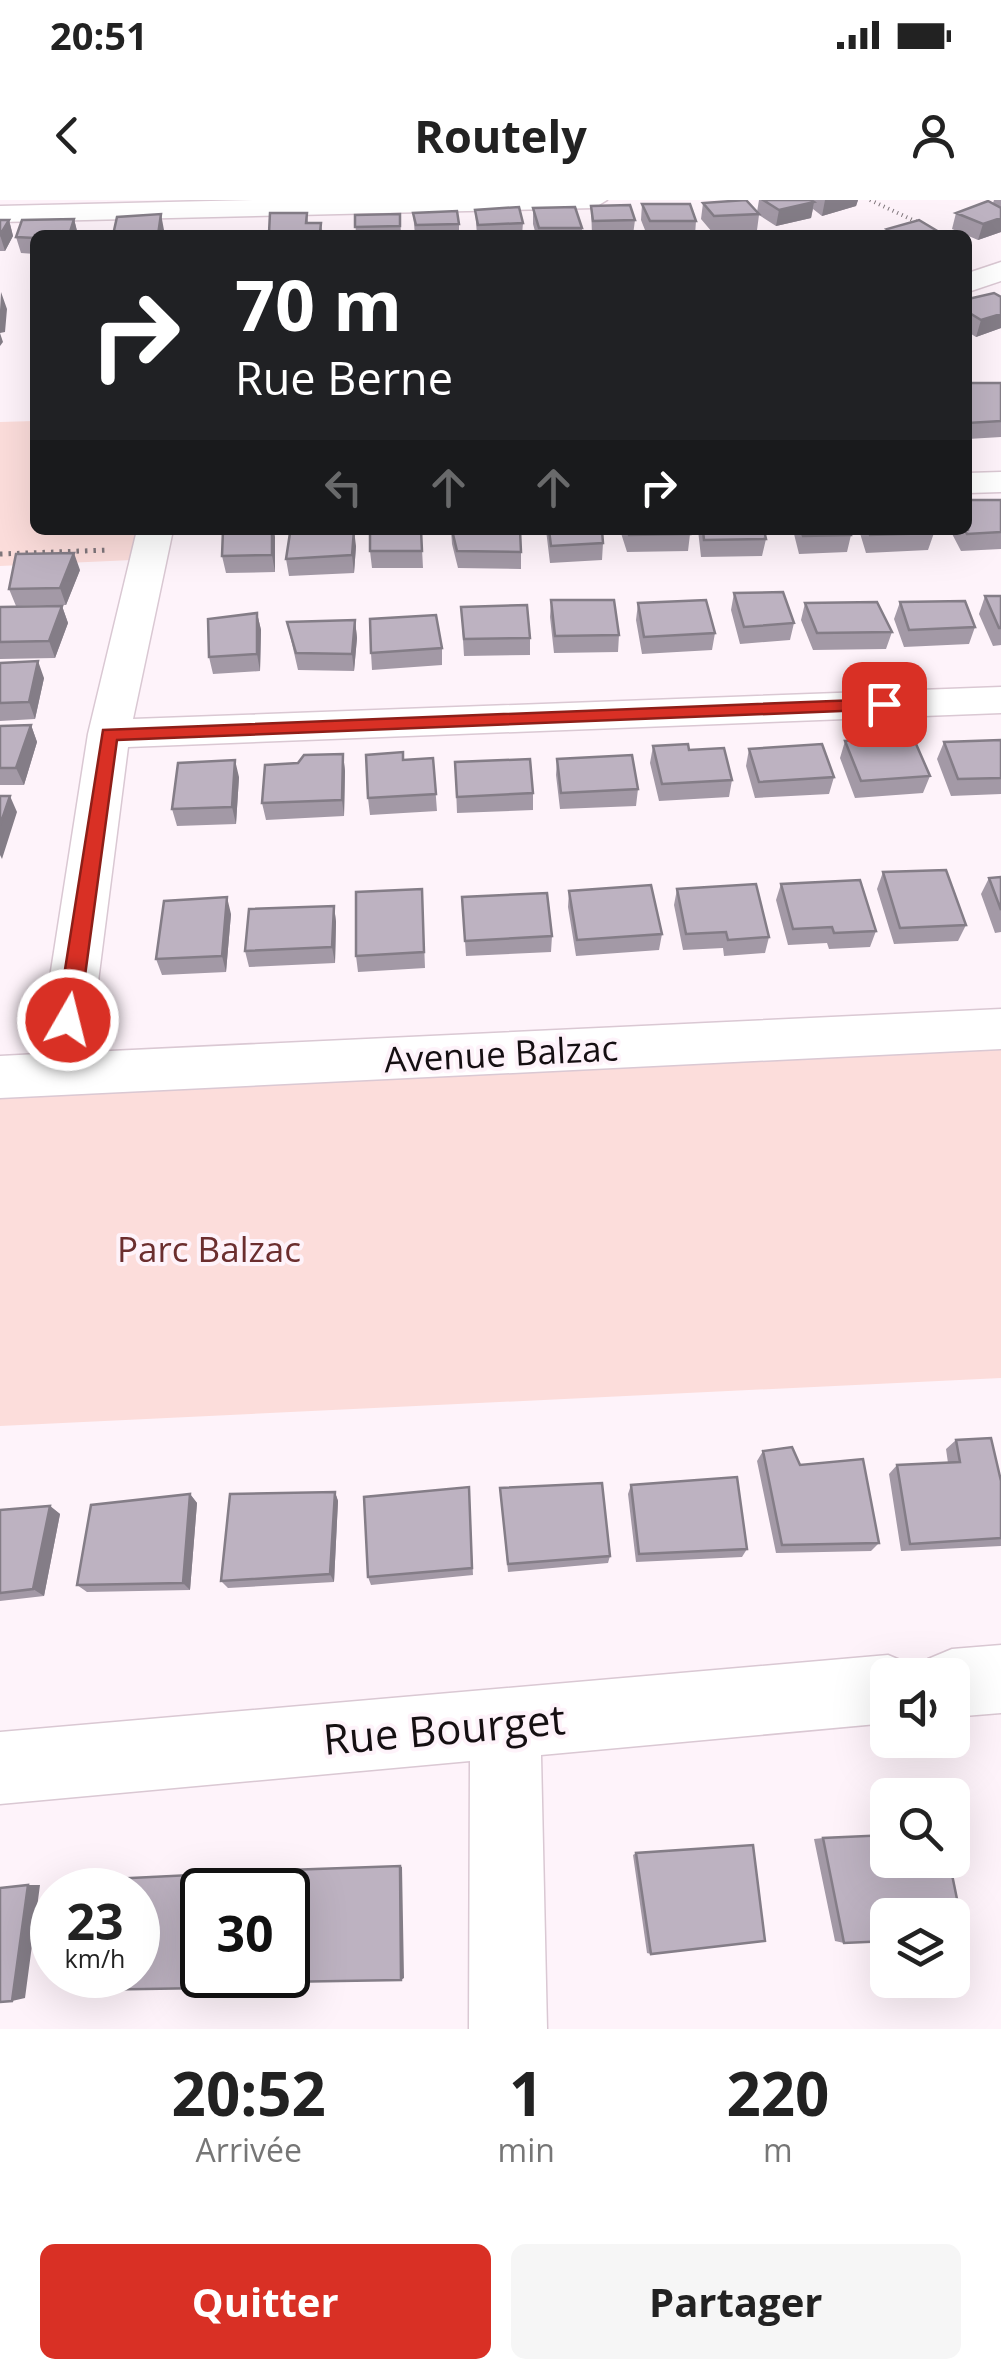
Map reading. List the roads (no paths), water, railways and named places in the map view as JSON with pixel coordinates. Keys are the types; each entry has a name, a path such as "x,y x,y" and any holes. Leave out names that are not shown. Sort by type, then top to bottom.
{"street":[{"path":"0,214 215,222 594,200"},
{"path":"972,282 1001,271"},
{"path":"972,483 1001,482"},
{"path":"60,1075 109,734 154,535"},
{"path":"109,734 1001,700"},
{"name":"Avenue Balzac","path":"0,1077 1001,1029"},
{"path":"970,1682 1001,1679"},
{"name":"Rue Bourget","path":"0,1768 870,1691"},
{"path":"505,1723 508,2029"}],"park label":[{"name":"Parc Balzac","path":"209,1248"}]}
